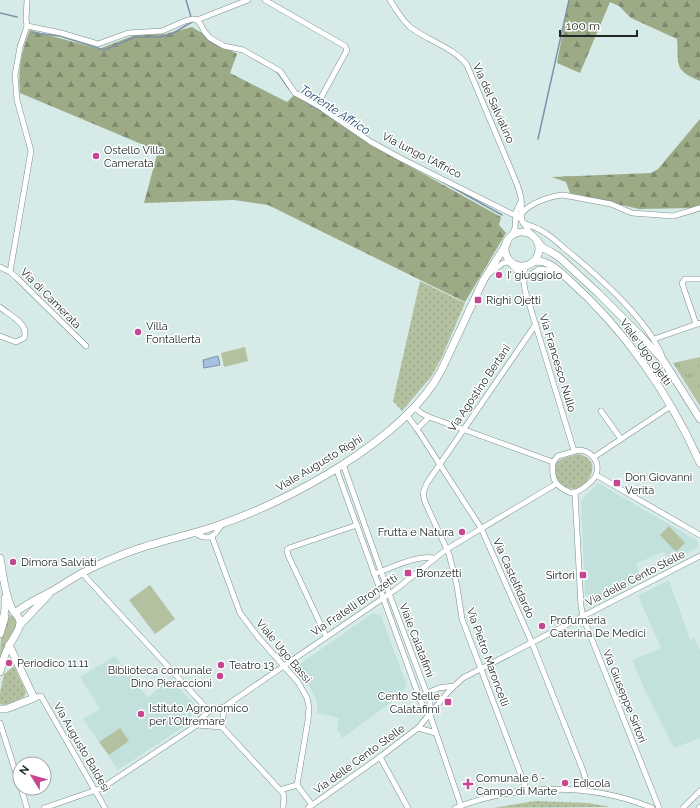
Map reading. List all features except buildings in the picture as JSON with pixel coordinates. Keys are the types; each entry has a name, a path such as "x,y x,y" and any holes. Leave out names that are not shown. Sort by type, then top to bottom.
{"main road":[{"path":"509,261 506,251 508,240 514,234 522,232 531,234 543,248 559,257 602,297 663,360 700,419"},
{"name":"Viale Augusto Righi","path":"3,620 7,613 15,613 25,605 82,573 135,550 167,539 194,533 222,524 274,502 340,466 370,446 414,407 439,375 485,277 508,240"},
{"path":"495,261 502,257 518,265 530,263 536,259 539,251 538,242"},
{"name":"Viale Ugo Ojetti","path":"530,263 540,261 545,262 558,271 576,287 616,329 634,351 671,406 692,444 700,463"},
{"path":"0,558 5,588 6,609 0,634"},
{"path":"5,588 11,607 18,617 20,624"},
{"name":"Viale Augusto Righi","path":"0,672 9,645 20,624 54,590"},
{"path":"2,711 38,697 9,645"}],"street":[{"path":"10,272 31,151 17,100 15,75 19,52 27,26 27,0"},
{"path":"27,26 61,33 98,44 128,34 162,31 185,21 192,19 197,20 248,0"},
{"path":"265,0 346,46 347,50 317,105"},
{"name":"Via del Salviatino","path":"390,0 395,9 409,26 459,57 467,65 513,174 521,200 518,214"},
{"name":"Via lungo l'Affrico","path":"197,20 210,38 224,46 243,50 280,71 294,93 317,105 371,142 512,214 518,214"},
{"path":"508,240 516,226 518,214 532,205 557,195 611,204 632,213 673,216 700,208"},
{"path":"518,214 531,234"},
{"path":"523,222 546,233 578,260 624,304 654,339 663,360"},
{"name":"Via Francesco Nullo","path":"509,261 523,277"},
{"name":"Viale Augusto Righi","path":"485,277 503,263 509,261"},
{"path":"523,277 524,269 530,263"},
{"name":"Via Francesco Nullo","path":"518,265 523,277 574,451"},
{"name":"Via di Camerata","path":"0,267 10,272 86,346"},
{"path":"523,277 539,269 558,271"},
{"path":"654,339 698,323 682,283 685,279 700,279"},
{"path":"0,307 23,326 26,333 24,338 16,342 0,336"},
{"name":"Via Agostino Bertani","path":"440,464 536,324"},
{"path":"655,382 663,374 673,374"},
{"path":"594,457 671,406"},
{"path":"414,407 429,417 552,462"},
{"path":"601,411 621,439"},
{"name":"Via Castelfidardo","path":"406,414 481,528 532,643 582,768 586,780 584,791"},
{"path":"417,429 429,417"},
{"path":"579,450 587,452 594,457 597,469 596,475 581,490 575,493 570,492 556,484 552,474 552,462 558,456 579,450"},
{"name":"Via Pietro Maroncelli","path":"440,464 424,487 423,494 425,502 447,549 455,579 460,612 528,791"},
{"name":"Viale Calatafimi","path":"340,466 357,525 374,574 421,702 430,715 461,806"},
{"name":"Viale Calatafimi","path":"340,466 427,693 431,705 430,715"},
{"path":"596,475 700,535"},
{"name":"Via Fratelli Bronzetti","path":"209,711 224,707 326,636 383,599 447,549 556,484"},
{"name":"Via Giuseppe Sirtori","path":"575,493 580,598 583,617 659,808"},
{"name":"Viale Augusto Righi","path":"194,533 204,538 212,536 216,534 222,524"},
{"path":"326,636 287,550 357,525"},
{"name":"Viale Ugo Bassi","path":"212,536 240,613 258,637 291,672 303,689 308,700 308,720 297,785"},
{"name":"Via delle Cento Stelle","path":"310,807 418,728 453,686 463,678 700,556"},
{"name":"Via Fratelli Bronzetti","path":"381,572 419,558 434,558"},
{"path":"374,574 381,572"},
{"path":"44,808 102,788 197,725 203,716 209,711 82,573"},
{"name":"Via delle Cento Stelle","path":"427,693 439,688 453,686"},
{"name":"Via Augusto Baldesi","path":"38,697 105,808"},
{"path":"222,727 224,707"},
{"path":"0,723 12,761"},
{"path":"197,725 222,727 284,795 283,808"},
{"name":"Via delle Cento Stelle","path":"418,728 436,733"},
{"path":"380,757 408,808"},
{"path":"280,790 297,785 310,807"},
{"path":"455,808 493,797 528,791 554,789 584,791 628,799 652,808"},
{"path":"684,808 700,791"},
{"path":"23,796 27,808"}],"shaded area":[{"path":"598,483 698,541 697,548 674,560 662,552 636,564 642,579 598,602 585,594 581,501"},
{"path":"669,580 690,640 694,638 700,650 700,738 674,748 644,688 632,660 661,648 638,596"},
{"path":"373,613 381,616 407,686 394,700 343,738 337,730 339,718 317,713 317,702 297,666"},
{"name":"Istituto Agronomico per l'Oltremare","path":"115,656 148,698 170,678 193,703 191,722 118,770 83,719 100,709 80,677"}],"green space":[{"path":"569,0 700,0 700,81 681,70 678,61 677,39 631,18 619,6 610,2 580,73 557,63"},
{"path":"192,27 237,54 230,73 287,102 294,95 386,153 501,217 499,225 506,233 465,302 268,205 234,200 144,203 158,151 20,93 19,77 21,61 24,46 30,30 99,49 135,35 165,34"},
{"path":"700,119 700,205 693,208 639,209 570,193 566,182 552,177 651,173 658,169"},
{"path":"420,281 465,303 441,359 431,377 402,411 393,401"},
{"path":"245,347 248,361 224,367 221,353"},
{"path":"700,357 700,406 673,363"},
{"path":"578,454 586,457 591,462 591,474 584,485 572,489 564,486 558,481 554,470 555,466 560,460"},
{"path":"669,526 685,543 676,552 660,535"},
{"path":"150,585 175,619 155,634 129,600"},
{"path":"8,615 15,616 17,621 16,628 0,664 0,646 3,625"},
{"path":"14,666 26,692 24,697 2,705 0,703 0,693 4,674"},
{"path":"120,728 129,741 109,755 99,742"},
{"path":"535,801 588,803 611,807 493,808"}],"water":[{"path":"218,356 220,365 204,368 203,360"}],"waterway":[{"path":"186,0 191,17"},
{"path":"538,139 569,0"},
{"name":"Torrente Affrico","path":"0,13 17,17"},
{"name":"Torrente Affrico","path":"33,33 60,36 104,50 135,37 159,37 170,35 192,22"},
{"name":"Torrente Affrico","path":"202,32 210,42 222,47"},
{"name":"Torrente Affrico","path":"274,70 278,73 289,89"},
{"name":"Torrente Affrico","path":"303,100 334,119"},
{"name":"Torrente Affrico","path":"443,182 502,215"}],"place":[{"name":"Ostello Villa Camerata","path":"96,156"},
{"name":"I' giuggiolo","path":"499,275"},
{"name":"Righi Ojetti","path":"478,300"},
{"name":"Villa Fontallerta","path":"138,332"},
{"name":"Don Giovanni Verità","path":"617,483"},
{"name":"Frutta e Natura","path":"462,532"},
{"name":"Dimora Salviati","path":"13,562"},
{"name":"Bronzetti","path":"408,573"},
{"name":"Sirtori","path":"583,575"},
{"name":"Profumeria Caterina De Medici","path":"542,626"},
{"name":"Periodico 11.11","path":"9,663"},
{"name":"Teatro 13","path":"221,665"},
{"name":"Biblioteca comunale Dino Pieraccioni","path":"220,676"},
{"name":"Cento Stelle Calatafimi","path":"448,702"},
{"name":"Istituto Agronomico per l'Oltremare","path":"141,714"},
{"name":"Edicola","path":"565,783"},
{"name":"Comunale 6 - Campo di Marte","path":"468,784"}]}
